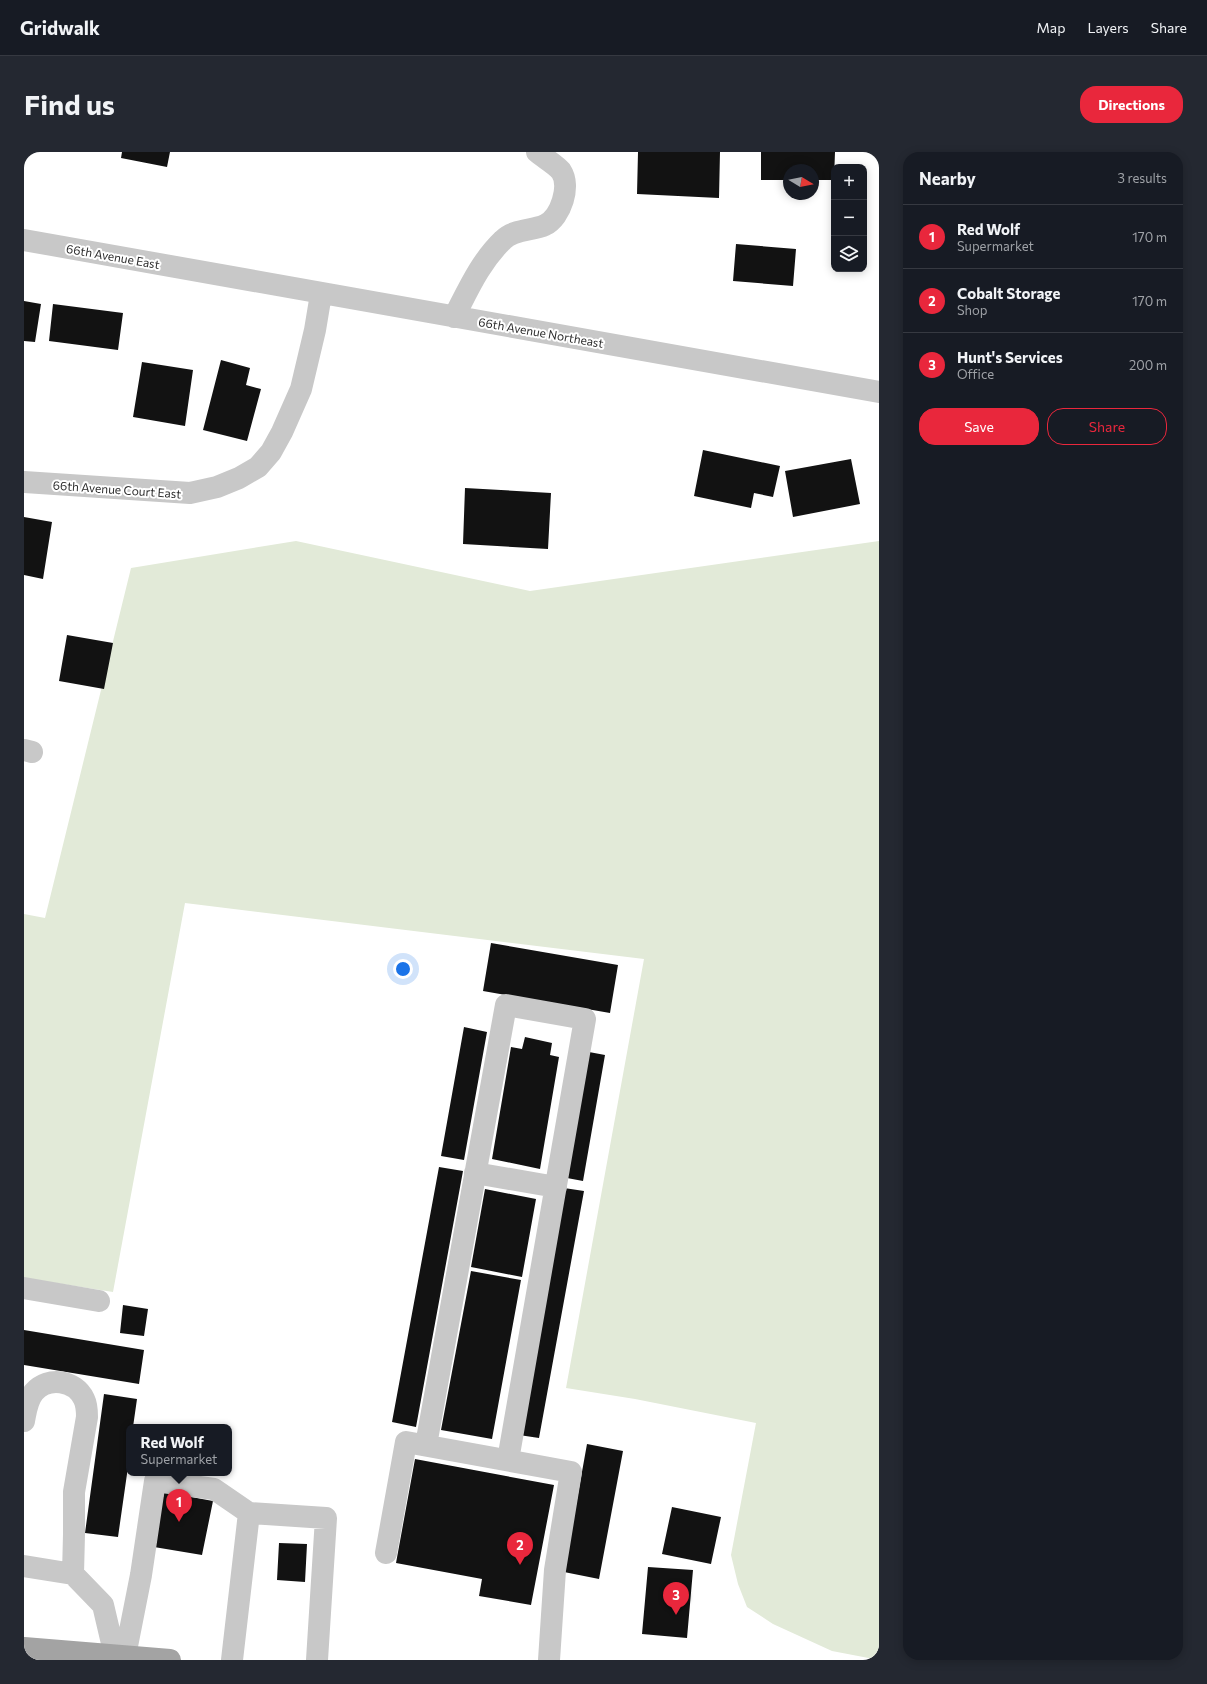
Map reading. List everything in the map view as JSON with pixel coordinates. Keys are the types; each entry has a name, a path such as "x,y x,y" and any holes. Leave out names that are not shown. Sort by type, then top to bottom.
{"main road":[{"path":"24,1648 170,1660"}],"street":[{"path":"454,317 482,264 504,239 518,231 545,225 554,218 564,197 565,181 560,171 537,152"},
{"name":"66th Avenue East","path":"24,240 202,272"},
{"name":"66th Avenue Northeast","path":"202,272 879,392"},
{"name":"66th Avenue Court East","path":"24,482 190,493 217,487 239,478 258,467 271,452 282,432 301,389 315,330 321,294"},
{"path":"426,1445 506,1005 585,1019 508,1460"},
{"path":"475,1173 556,1187"},
{"path":"24,1288 99,1301"},
{"path":"24,1421 29,1400 34,1392 42,1386 51,1383 60,1382 70,1385 78,1390 84,1398 87,1407 87,1417 74,1492 72,1574"},
{"path":"386,1553 406,1442 571,1472 555,1570 549,1660"},
{"path":"120,1656 142,1575 155,1481 214,1489 249,1513 326,1518 316,1660"},
{"path":"232,1660 249,1513"},
{"path":"24,1566 72,1574 103,1605 120,1656"}],"green space":[{"path":"296,541 530,591 879,541 879,1660 832,1651 773,1624 747,1607 738,1584 731,1555 756,1423 635,1399 566,1388 644,959 185,903 113,1292 24,1278 24,914 45,918 131,568"}],"building":[{"path":"122,152 170,152 167,167 121,158"},
{"path":"638,152 720,152 719,198 637,194"},
{"path":"761,152 835,152 835,164 831,164 831,180 819,180 819,164 783,164 783,180 761,180"},
{"path":"736,244 796,249 793,286 733,281"},
{"path":"24,301 41,304 35,342 24,341"},
{"path":"53,304 123,313 118,350 49,341"},
{"path":"221,360 250,368 246,385 261,389 247,441 203,430"},
{"path":"142,362 193,370 185,426 133,417"},
{"path":"703,450 780,466 773,497 754,493 751,508 694,496"},
{"path":"851,459 860,504 793,517 785,471"},
{"path":"465,488 551,493 548,549 463,544"},
{"path":"24,517 52,522 43,579 24,575"},
{"path":"67,635 113,643 104,689 59,681"},
{"path":"491,943 618,965 610,1013 483,991"},
{"path":"464,1027 487,1032 464,1160 441,1156"},
{"path":"525,1037 552,1043 550,1055 559,1057 540,1169 492,1159 511,1047 522,1049"},
{"path":"589,1052 605,1055 583,1181 567,1178"},
{"path":"439,1167 463,1171 416,1427 392,1422"},
{"path":"564,1188 584,1191 539,1438 519,1435"},
{"path":"485,1189 536,1199 522,1277 471,1267"},
{"path":"471,1271 521,1280 492,1439 441,1430"},
{"path":"123,1305 148,1309 144,1336 120,1333"},
{"path":"24,1330 144,1350 139,1384 24,1365"},
{"path":"104,1394 137,1399 133,1424 126,1424 127,1476 118,1537 85,1533"},
{"path":"587,1444 623,1451 599,1579 564,1572"},
{"path":"415,1459 554,1485 531,1605 479,1596 482,1579 396,1563"},
{"path":"164,1492 213,1501 202,1555 154,1547"},
{"path":"672,1507 721,1517 711,1564 662,1554"},
{"path":"279,1543 307,1544 305,1582 277,1580"},
{"path":"648,1567 693,1570 687,1638 642,1634"}],"place":[{"name":"Red Wolf","path":"179,1522"},
{"name":"Cobalt Storage","path":"520,1565"},
{"name":"Hunt's Services","path":"676,1615"}]}
